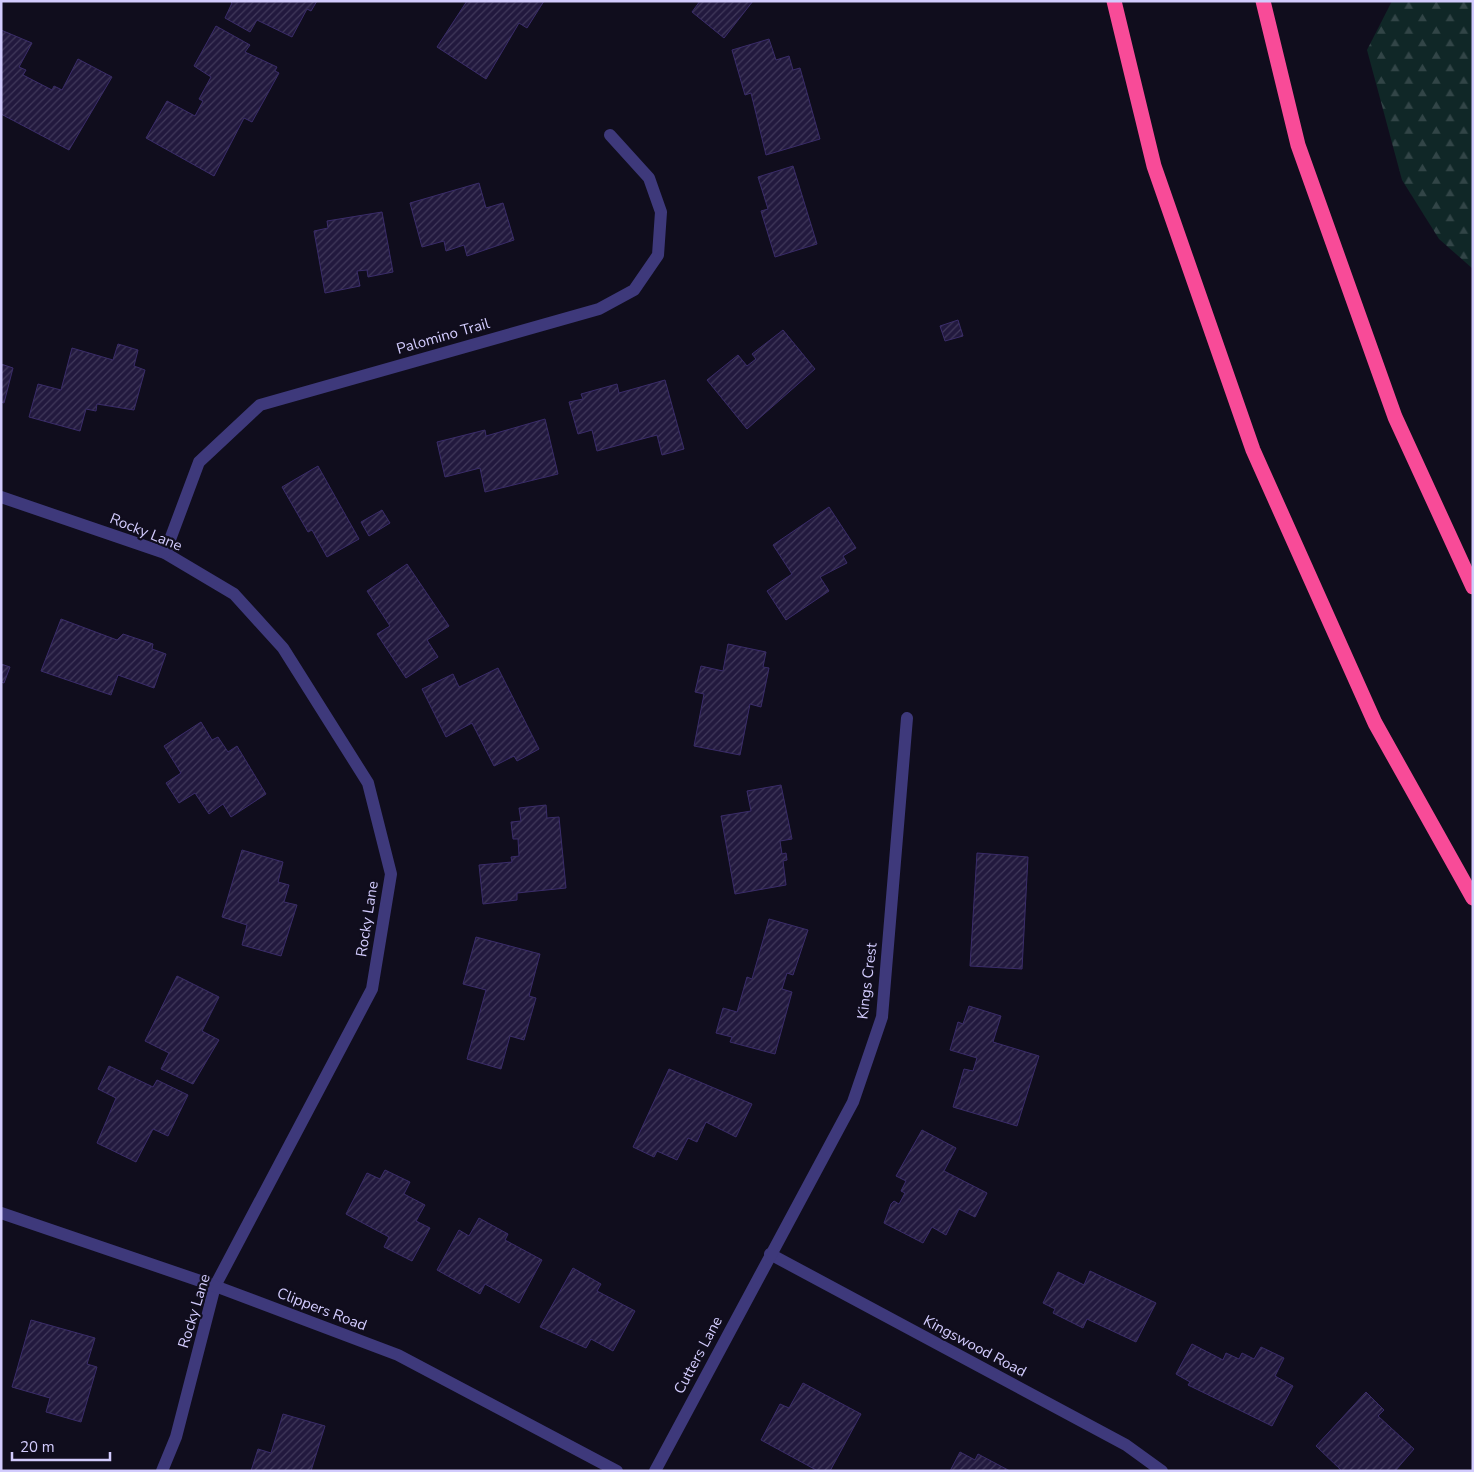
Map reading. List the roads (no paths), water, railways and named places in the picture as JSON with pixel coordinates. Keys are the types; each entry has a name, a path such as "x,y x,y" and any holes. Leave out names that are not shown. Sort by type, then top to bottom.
{"highway":[{"path":"1114,1 1154,166 1253,450 1375,724 1473,898"},
{"path":"1263,1 1298,145 1395,417 1473,587"}],"street":[{"name":"Palomino Trail","path":"165,553 199,462 260,405 598,309 634,290 658,255 661,212 649,178 610,135"},
{"name":"Rocky Lane","path":"1,497 165,553 234,594 283,648 368,783 391,874 372,989 215,1286 176,1437 162,1471"},
{"name":"Kings Crest","path":"770,1254 853,1102 882,1017 907,718"},
{"name":"Clippers Road","path":"1,1213 215,1286 398,1355 616,1471"},
{"name":"Cutters Lane","path":"655,1471 770,1254"},
{"name":"Kingswood Road","path":"770,1254 1126,1445 1162,1471"}]}
